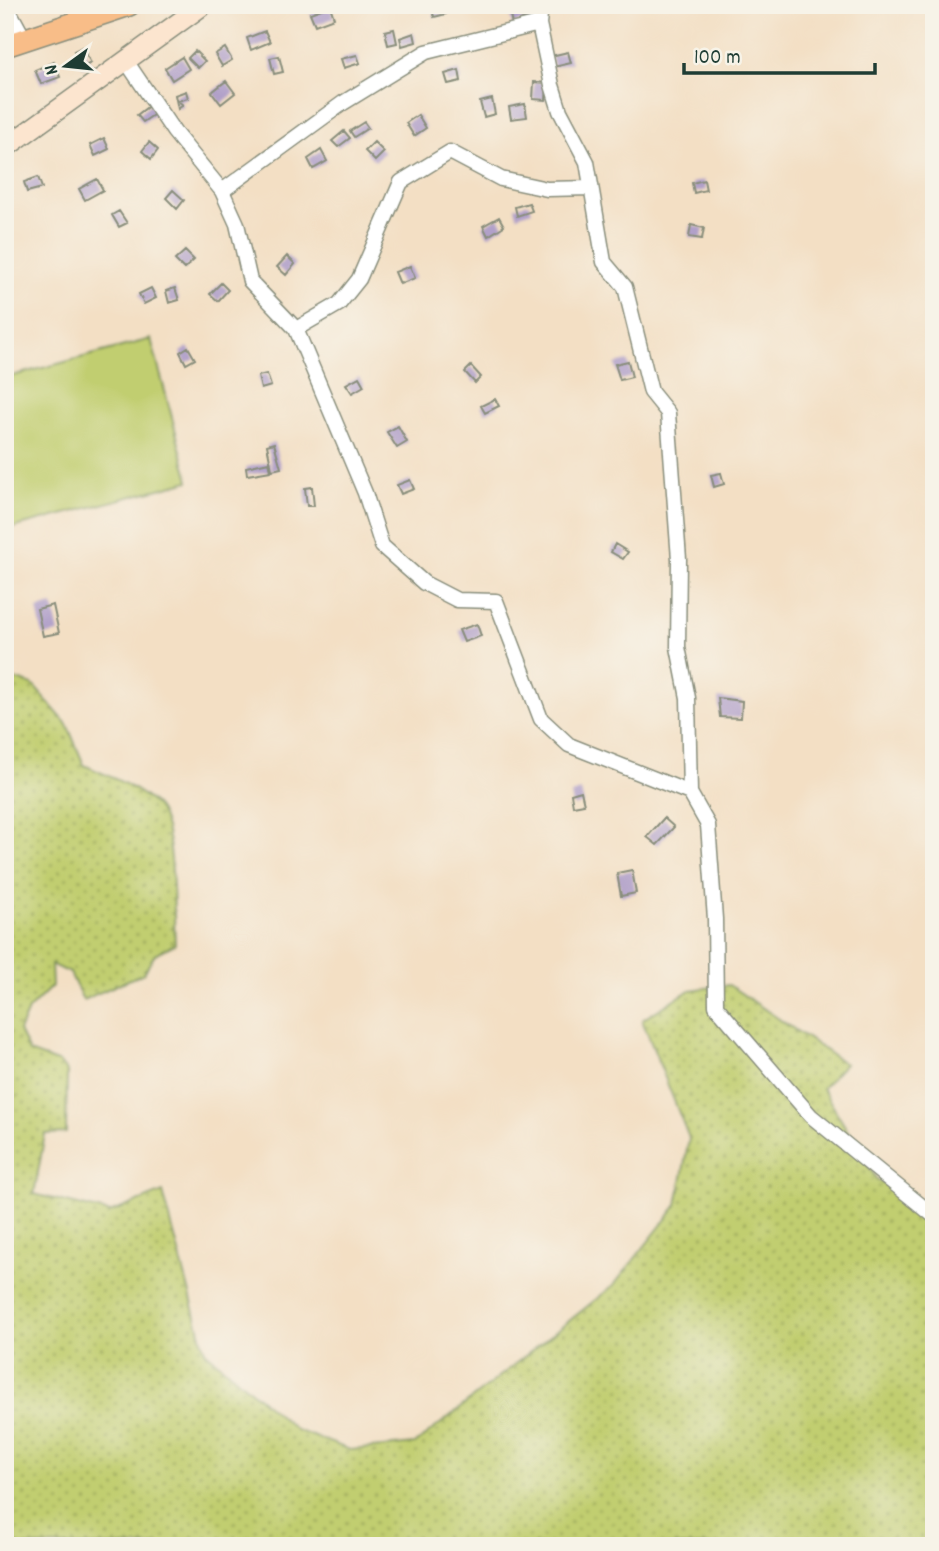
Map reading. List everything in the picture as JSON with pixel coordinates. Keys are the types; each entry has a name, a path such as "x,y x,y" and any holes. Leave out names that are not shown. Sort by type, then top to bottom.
{"main road":[{"path":"15,43 129,5"}],"street":[{"path":"6,5 15,43"},
{"path":"5,148 204,5"},
{"path":"541,5 539,24 552,85 560,111 587,162 604,262 625,287 651,392 668,413 679,559 678,646 688,698 690,793 708,825 715,919 716,1006 811,1116 934,1216"},
{"path":"222,191 343,103 426,52 539,24"},
{"path":"126,61 174,132 222,191 237,224 250,281 296,329 365,493 382,546 424,583 457,600 496,601 541,719 569,745 690,793"},
{"path":"296,329 340,304 359,279 401,182 450,152 501,179 547,189 591,188"}],"green space":[{"path":"151,339 189,481 5,530 5,378"},
{"path":"5,676 33,685 67,724 84,765 130,787 155,805 162,815 167,831 173,892 175,944 155,954 144,973 83,1000 70,973 51,964 52,986 28,1010 19,1031 29,1052 60,1063 67,1072 66,1133 45,1134 34,1194 110,1213 163,1192 205,1351 296,1430 350,1450 415,1444 614,1285 677,1205 689,1138 642,1020 690,990 729,985 845,1064 822,1088 877,1180 934,1215 934,1546 21,1546 5,1541"}],"building":[{"path":"431,5 444,5 446,14 434,17"},
{"path":"330,6 334,18 315,25 310,13"},
{"path":"533,11 535,23 524,24 524,19 512,25 510,14"},
{"path":"394,29 397,43 388,45 385,31"},
{"path":"265,31 270,42 251,50 247,38"},
{"path":"414,33 416,42 402,46 400,38"},
{"path":"82,47 91,63 83,67 74,51"},
{"path":"225,48 232,60 222,66 215,54"},
{"path":"195,51 205,61 198,68 188,58"},
{"path":"568,52 571,63 554,67 551,56"},
{"path":"357,55 360,63 344,68 341,59"},
{"path":"279,56 283,72 274,74 270,58"},
{"path":"182,57 189,69 172,80 165,68"},
{"path":"54,62 60,77 41,84 35,70"},
{"path":"459,70 461,81 448,84 445,74"},
{"path":"226,81 235,93 221,104 212,92"},
{"path":"534,82 547,83 546,100 533,99"},
{"path":"186,91 188,98 178,101 183,105 178,109 175,95"},
{"path":"492,99 495,114 484,117 480,102"},
{"path":"525,104 527,117 511,119 509,107"},
{"path":"150,105 156,113 143,122 137,115"},
{"path":"418,115 426,128 414,136 406,123"},
{"path":"364,122 368,128 354,137 350,131"},
{"path":"344,131 350,138 338,147 332,141"},
{"path":"104,138 109,149 95,156 90,145"},
{"path":"149,142 158,150 151,159 142,151"},
{"path":"374,142 384,152 375,161 365,151"},
{"path":"321,150 327,161 313,169 308,159"},
{"path":"38,177 42,188 27,192 24,182"},
{"path":"97,179 103,190 85,200 79,189"},
{"path":"704,180 706,190 694,193 692,183"},
{"path":"173,190 184,200 177,209 166,198"},
{"path":"529,203 532,211 517,216 515,207"},
{"path":"119,211 127,223 119,227 112,215"},
{"path":"499,217 504,226 488,236 483,226"},
{"path":"691,225 704,228 702,239 689,237"},
{"path":"185,251 194,260 184,269 175,260"},
{"path":"287,256 295,264 286,275 277,267"},
{"path":"410,266 415,278 400,284 395,272"},
{"path":"221,283 228,290 218,301 210,294"},
{"path":"151,288 156,298 144,304 139,294"},
{"path":"175,288 179,300 169,303 166,291"},
{"path":"188,347 195,359 186,364 180,352"},
{"path":"628,361 632,377 620,380 615,364"},
{"path":"471,366 481,377 475,383 465,372"},
{"path":"267,374 271,386 261,389 258,376"},
{"path":"359,377 364,386 352,393 346,384"},
{"path":"495,399 499,406 485,413 481,406"},
{"path":"398,426 407,442 397,448 387,432"},
{"path":"274,443 281,468 272,470 267,445"},
{"path":"269,462 271,471 247,475 246,467"},
{"path":"721,473 724,484 714,487 711,475"},
{"path":"410,480 414,489 401,494 397,485"},
{"path":"312,487 314,506 307,506 305,488"},
{"path":"615,544 628,552 623,559 611,552"},
{"path":"53,605 59,633 43,636 37,609"},
{"path":"477,624 481,636 464,642 459,630"},
{"path":"718,698 742,701 741,718 720,717"},
{"path":"581,791 584,804 573,806 571,794"},
{"path":"664,818 674,827 657,845 647,837"},
{"path":"632,870 636,893 621,896 617,873"}]}
